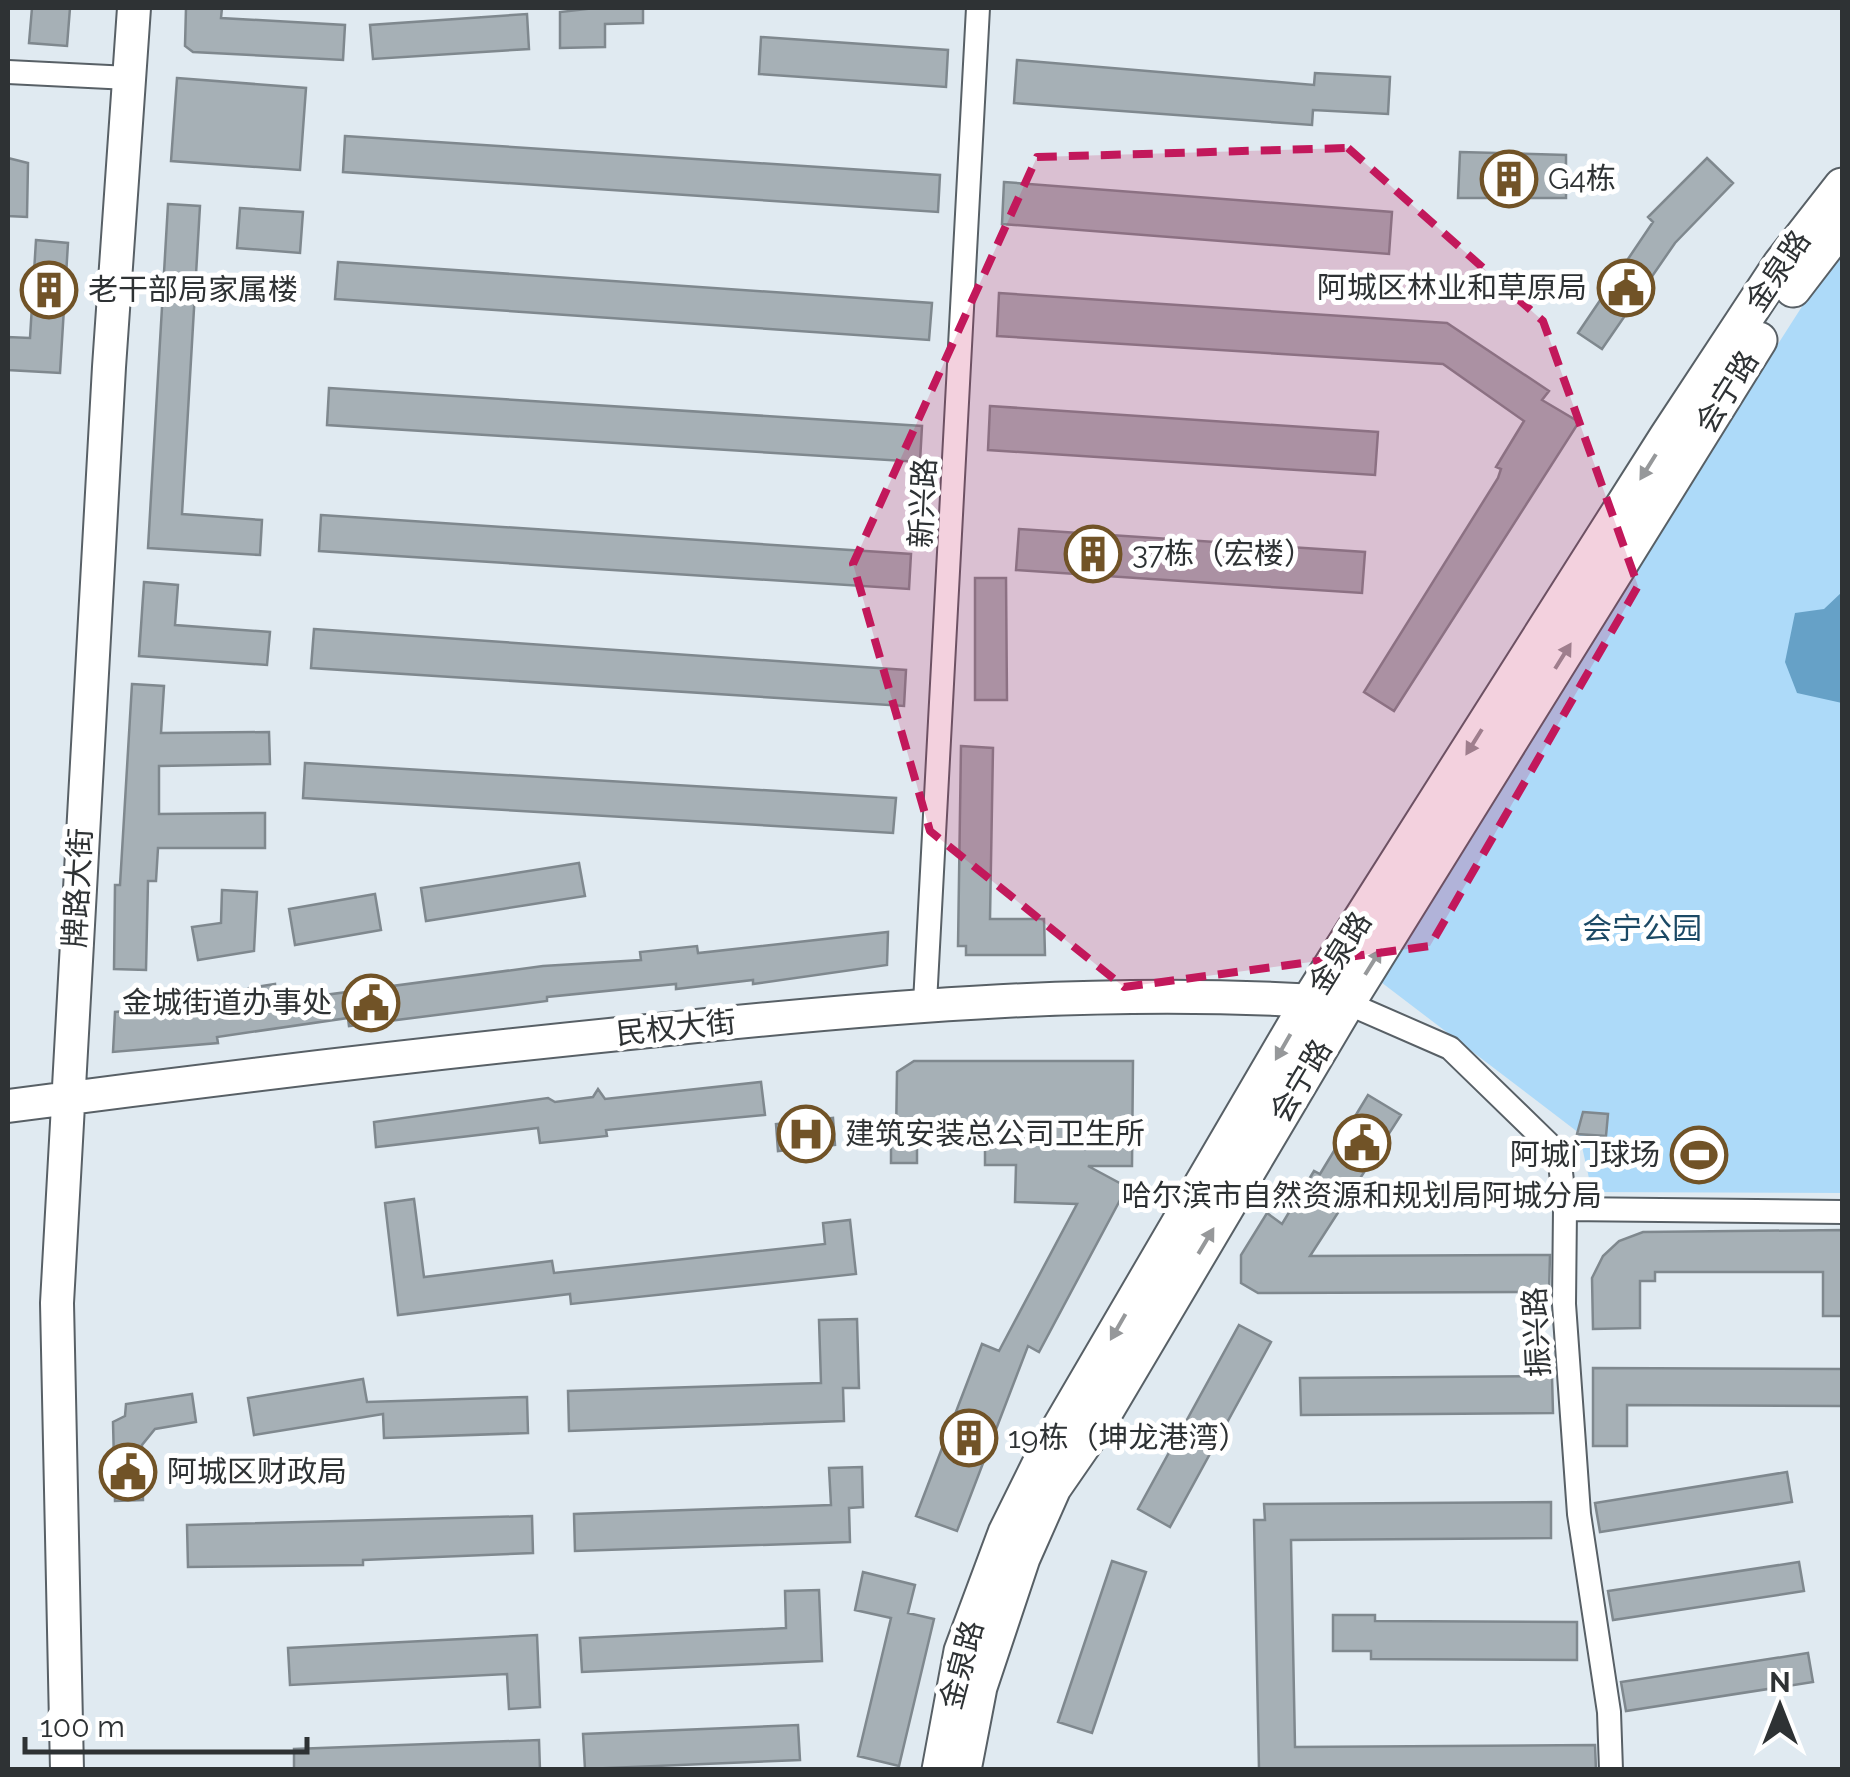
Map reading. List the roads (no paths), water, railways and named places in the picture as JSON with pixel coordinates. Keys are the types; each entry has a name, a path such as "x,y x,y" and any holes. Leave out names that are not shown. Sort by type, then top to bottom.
{"main road":[{"name":"金泉路","path":"940,1770 962,1650 1006,1533 1048,1448 1310,1000 1678,421 1781,264 1842,186"},
{"name":"会宁路","path":"963,1770 979,1687 1022,1558 1053,1488 1100,1420 1348,1002 1775,314 1842,225"}],"street":[{"name":"牌路大街","path":"66,1770 57,1303 134,8"},
{"name":"新兴路","path":"925,1002 978,8"},
{"path":"8,72 130,78"},
{"name":"民权大街","path":"8,1106 394,1056 925,1002 1242,995 1348,1002"},
{"name":"振兴路","path":"1348,1002 1450,1048 1559,1154 1565,1209 1564,1304 1579,1514 1609,1712 1611,1770"},
{"path":"1565,1209 1842,1212"}],"place":[{"name":"G4栋","path":"1509,179"},
{"name":"阿城区林业和草原局","path":"1626,288"},
{"name":"老干部局家属楼","path":"49,290"},
{"name":"37栋（宏楼）","path":"1093,554"},
{"name":"金城街道办事处","path":"371,1003"},
{"name":"建筑安装总公司卫生所","path":"806,1134"},
{"name":"哈尔滨市自然资源和规划局阿城分局","path":"1362,1143"},
{"name":"阿城门球场","path":"1699,1155"},
{"name":"19栋（坤龙港湾）","path":"969,1438"},
{"name":"阿城区财政局","path":"128,1472"}],"park label":[{"name":"会宁公园","path":"1642,929"}]}
